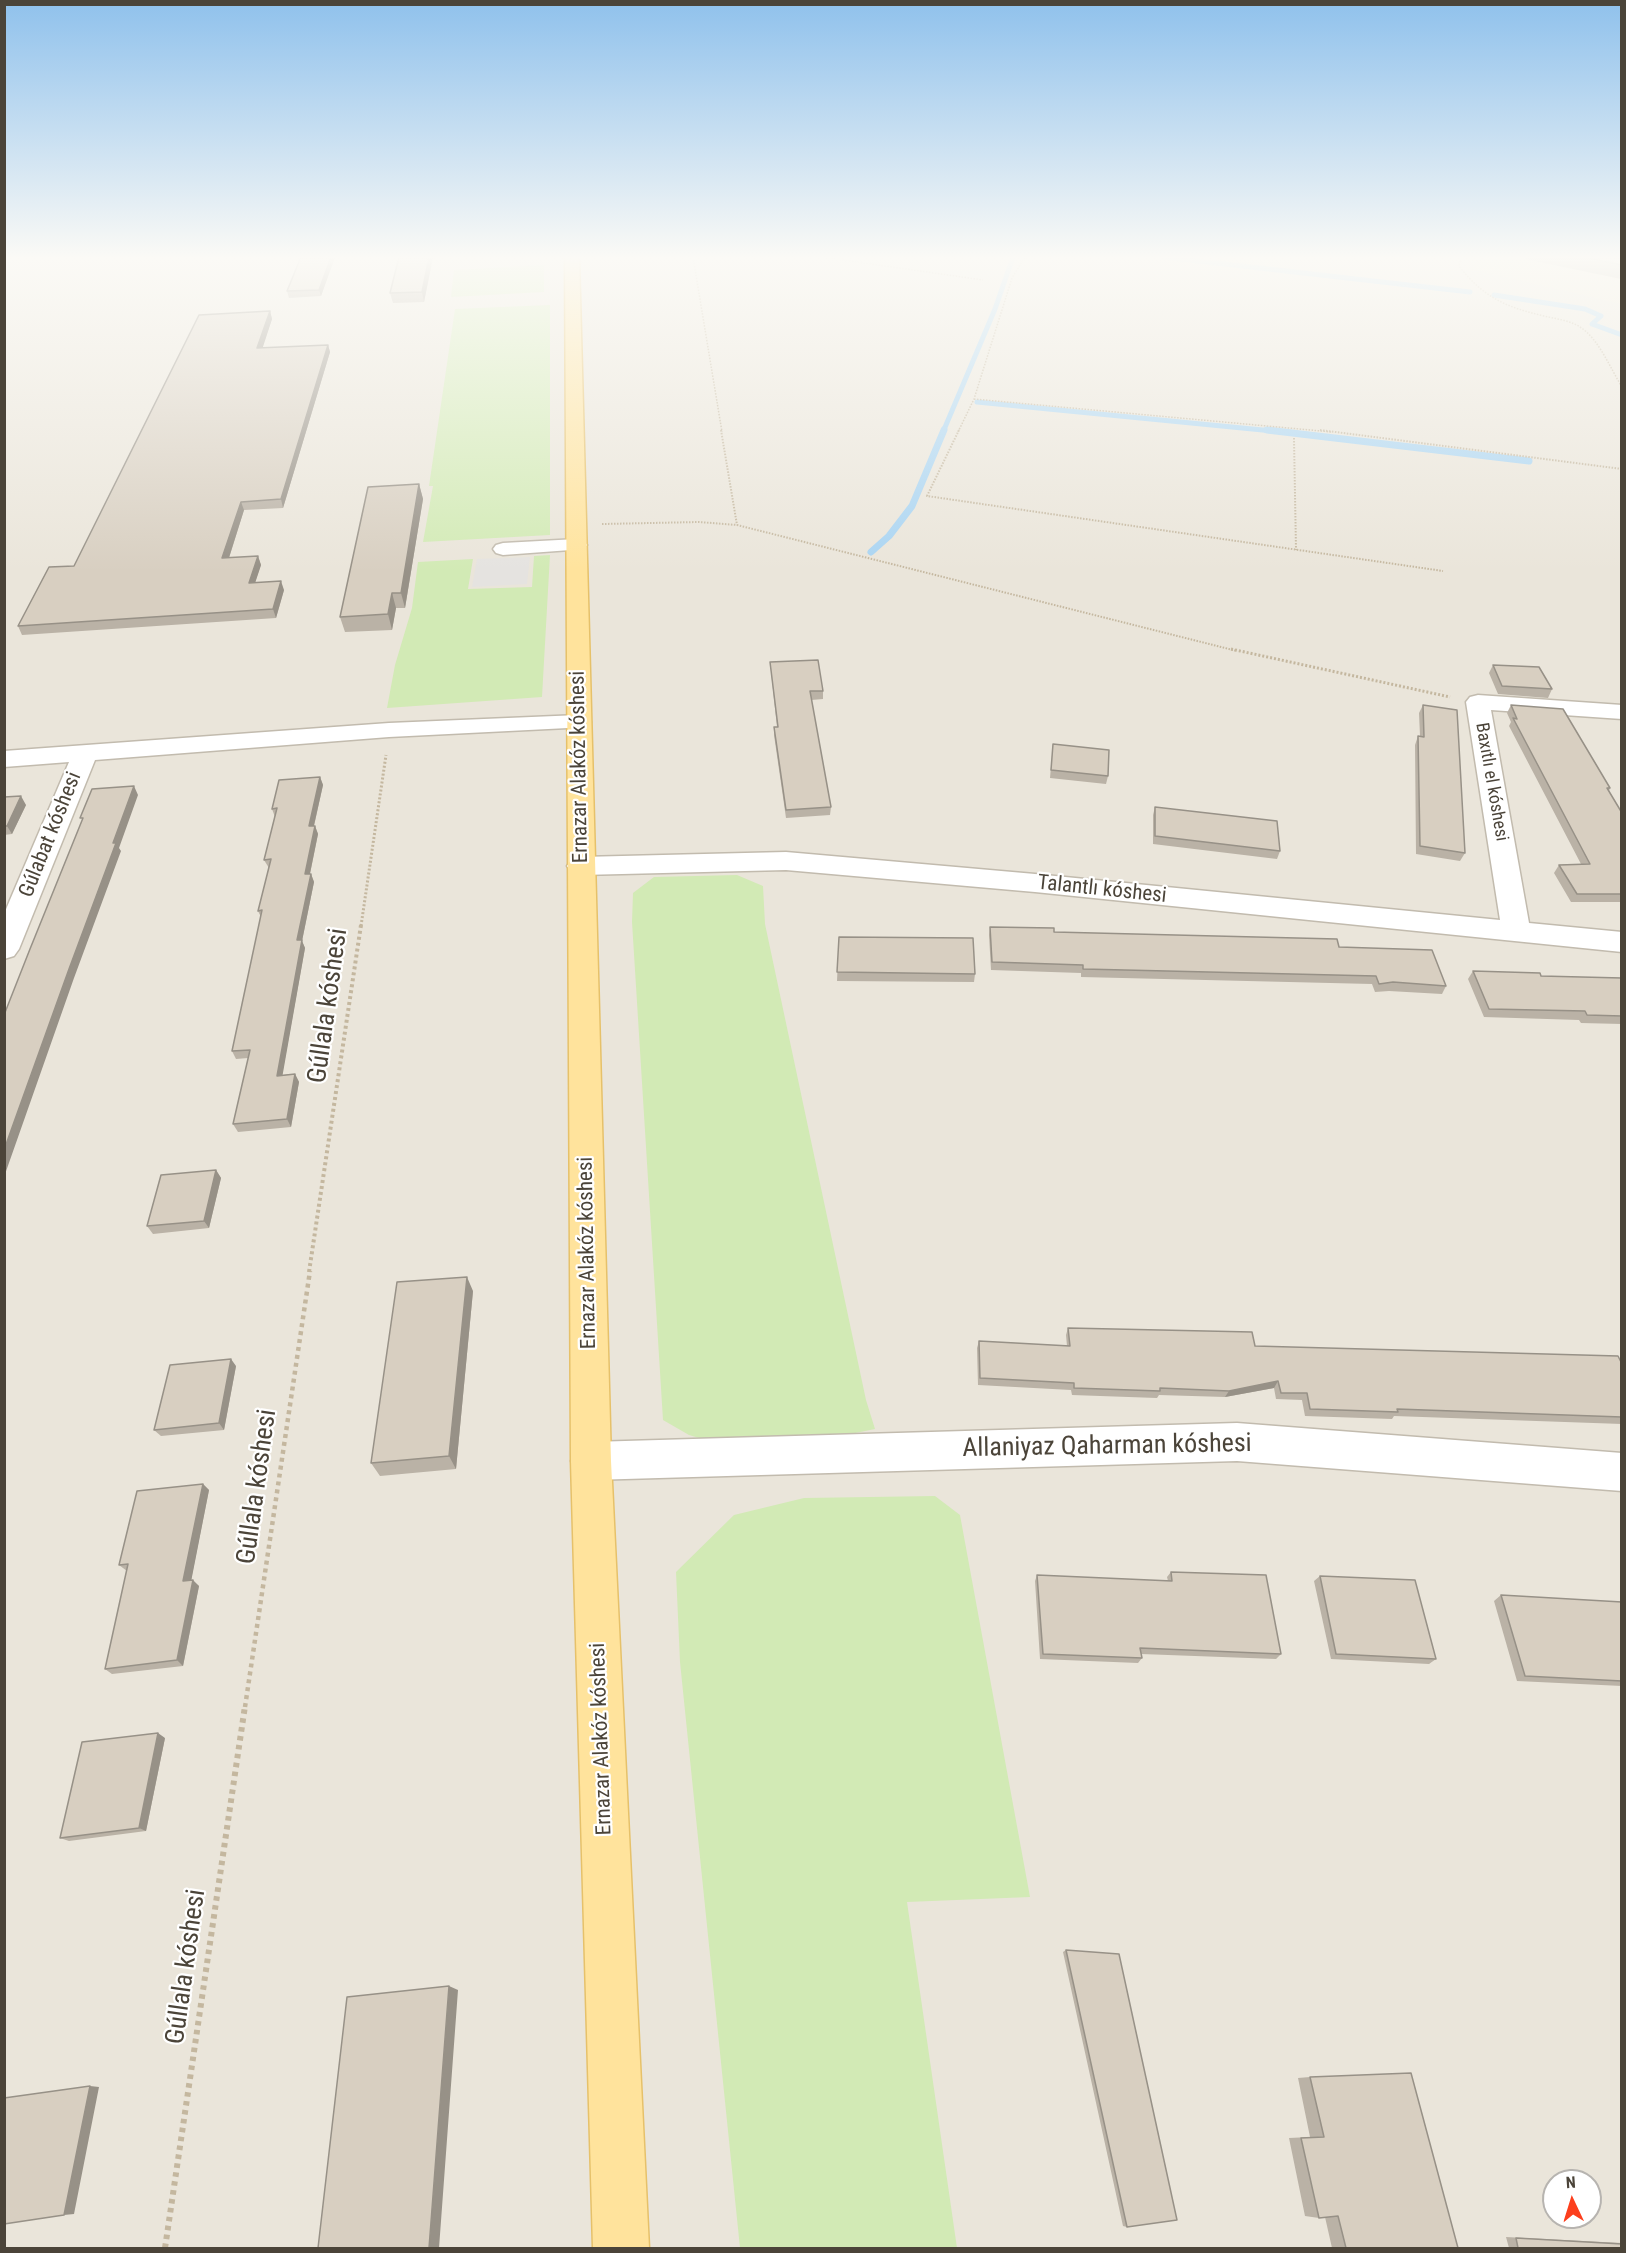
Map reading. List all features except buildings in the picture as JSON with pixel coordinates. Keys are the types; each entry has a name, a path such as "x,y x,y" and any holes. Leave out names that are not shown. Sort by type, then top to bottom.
{"main road":[{"name":"Ernazar Alakóz kóshesi","path":"574,362 591,1461 621,2248"}],"street":[{"path":"503,549 577,535"},
{"name":"Baxıtlı el kóshesi","path":"1516,933 1478,702 1622,712"},
{"path":"4,759 389,730 579,722"},
{"name":"Gúlabat kóshesi","path":"4,949 85,754"},
{"name":"Talantlı kóshesi","path":"581,866 786,861 1035,883 1622,942"},
{"name":"Allaniyaz Qaharman kóshesi","path":"591,1461 1237,1442 1622,1472"}],"path":[{"path":"710,362 737,525"},
{"path":"986,362 974,399 927,496 1443,571"},
{"path":"1606,362 1622,387"},
{"path":"974,399 1294,428 1622,469"},
{"path":"1294,438 1296,550"},
{"path":"577,535 699,522 737,525 1331,672 1478,702"},
{"name":"Gúllala kóshesi","path":"165,2248 389,730"}],"shaded area":[{"path":"5,362 1621,362 1621,2248 5,2248"},
{"path":"530,557 527,584 472,587 477,559"}],"green space":[{"path":"447,362 550,362 550,535 423,542 433,486 429,486"},
{"path":"550,555 542,697 387,708 395,665 412,608 418,562 473,559 468,589 532,587 534,556"},
{"path":"737,875 763,886 765,924 866,1400 875,1429 821,1440 719,1444 689,1435 663,1420 632,922 633,893 654,877"},
{"path":"935,1496 960,1515 1030,1897 907,1902 957,2248 740,2248 680,1662 676,1572 734,1515 804,1498"}],"waterway":[{"path":"943,432 973,362"},
{"path":"977,402 1283,432"},
{"path":"871,552 889,536 912,506 944,430"},
{"path":"1267,430 1529,461"}]}
